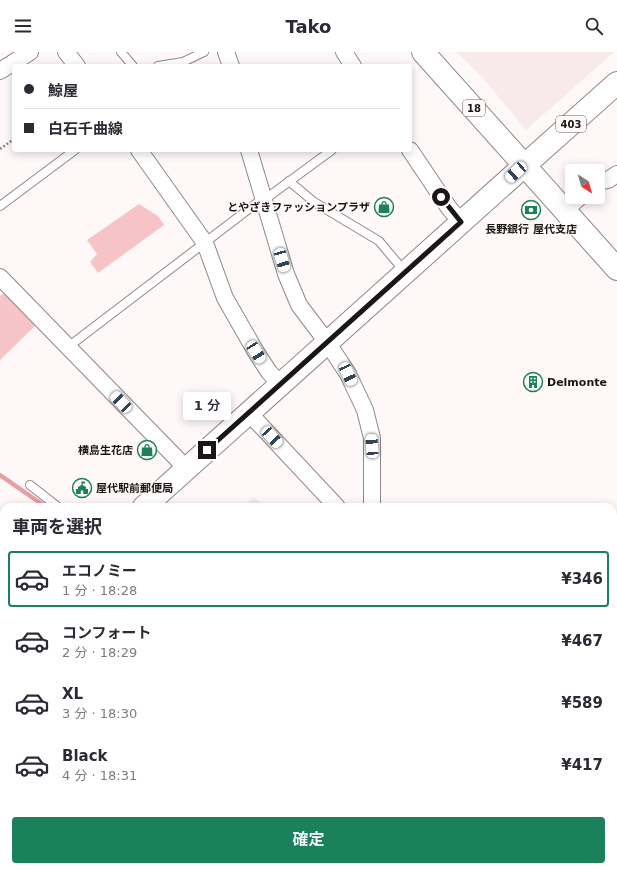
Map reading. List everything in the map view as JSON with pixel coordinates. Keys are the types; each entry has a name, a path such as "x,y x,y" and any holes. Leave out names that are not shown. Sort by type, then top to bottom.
{"main road":[{"name":"18","path":"423,52 525,165 565,198"},
{"name":"403","path":"525,165 617,83"},
{"path":"149,503 525,165"},
{"name":"18","path":"572,204 617,269"}],"street":[{"path":"66,52 75,64"},
{"path":"226,52 230,64"},
{"path":"344,52 352,64"},
{"path":"13,64 23,59"},
{"path":"0,71 12,65"},
{"path":"140,152 205,243 225,298 256,352 269,372 280,384"},
{"path":"250,152 286,274 299,305 327,342 348,374 365,410 373,455 372,503"},
{"path":"411,152 449,208 461,222"},
{"path":"605,181 617,174"},
{"path":"0,277 187,469"},
{"path":"249,413 333,503"}],"lane":[{"path":"121,52 131,64"},
{"path":"170,64 183,62 204,52"},
{"path":"0,206 72,152"},
{"path":"68,347 258,202 264,200 329,152"},
{"path":"289,181 314,202 379,241 405,273"},
{"path":"30,485 53,503"}],"path":[{"path":"0,149 12,140"}],"shaded area":[{"path":"457,52 614,52 526,130 483,78"},
{"path":"139,204 158,216 164,225 98,273 90,262 97,254 87,240"},
{"path":"5,292 37,324 0,360 0,296"},
{"path":"254,497 261,503 247,503"}],"waterway":[{"path":"0,475 40,503"}],"place":[{"name":"とやざきファッションプラザ","path":"384,207"},
{"name":"長野銀行 屋代支店","path":"531,210"},
{"name":"Delmonte","path":"533,382"},
{"name":"横島生花店","path":"147,450"},
{"name":"屋代駅前郵便局","path":"82,488"}],"route":[{"path":"207,450 461,222 441,197"}]}
